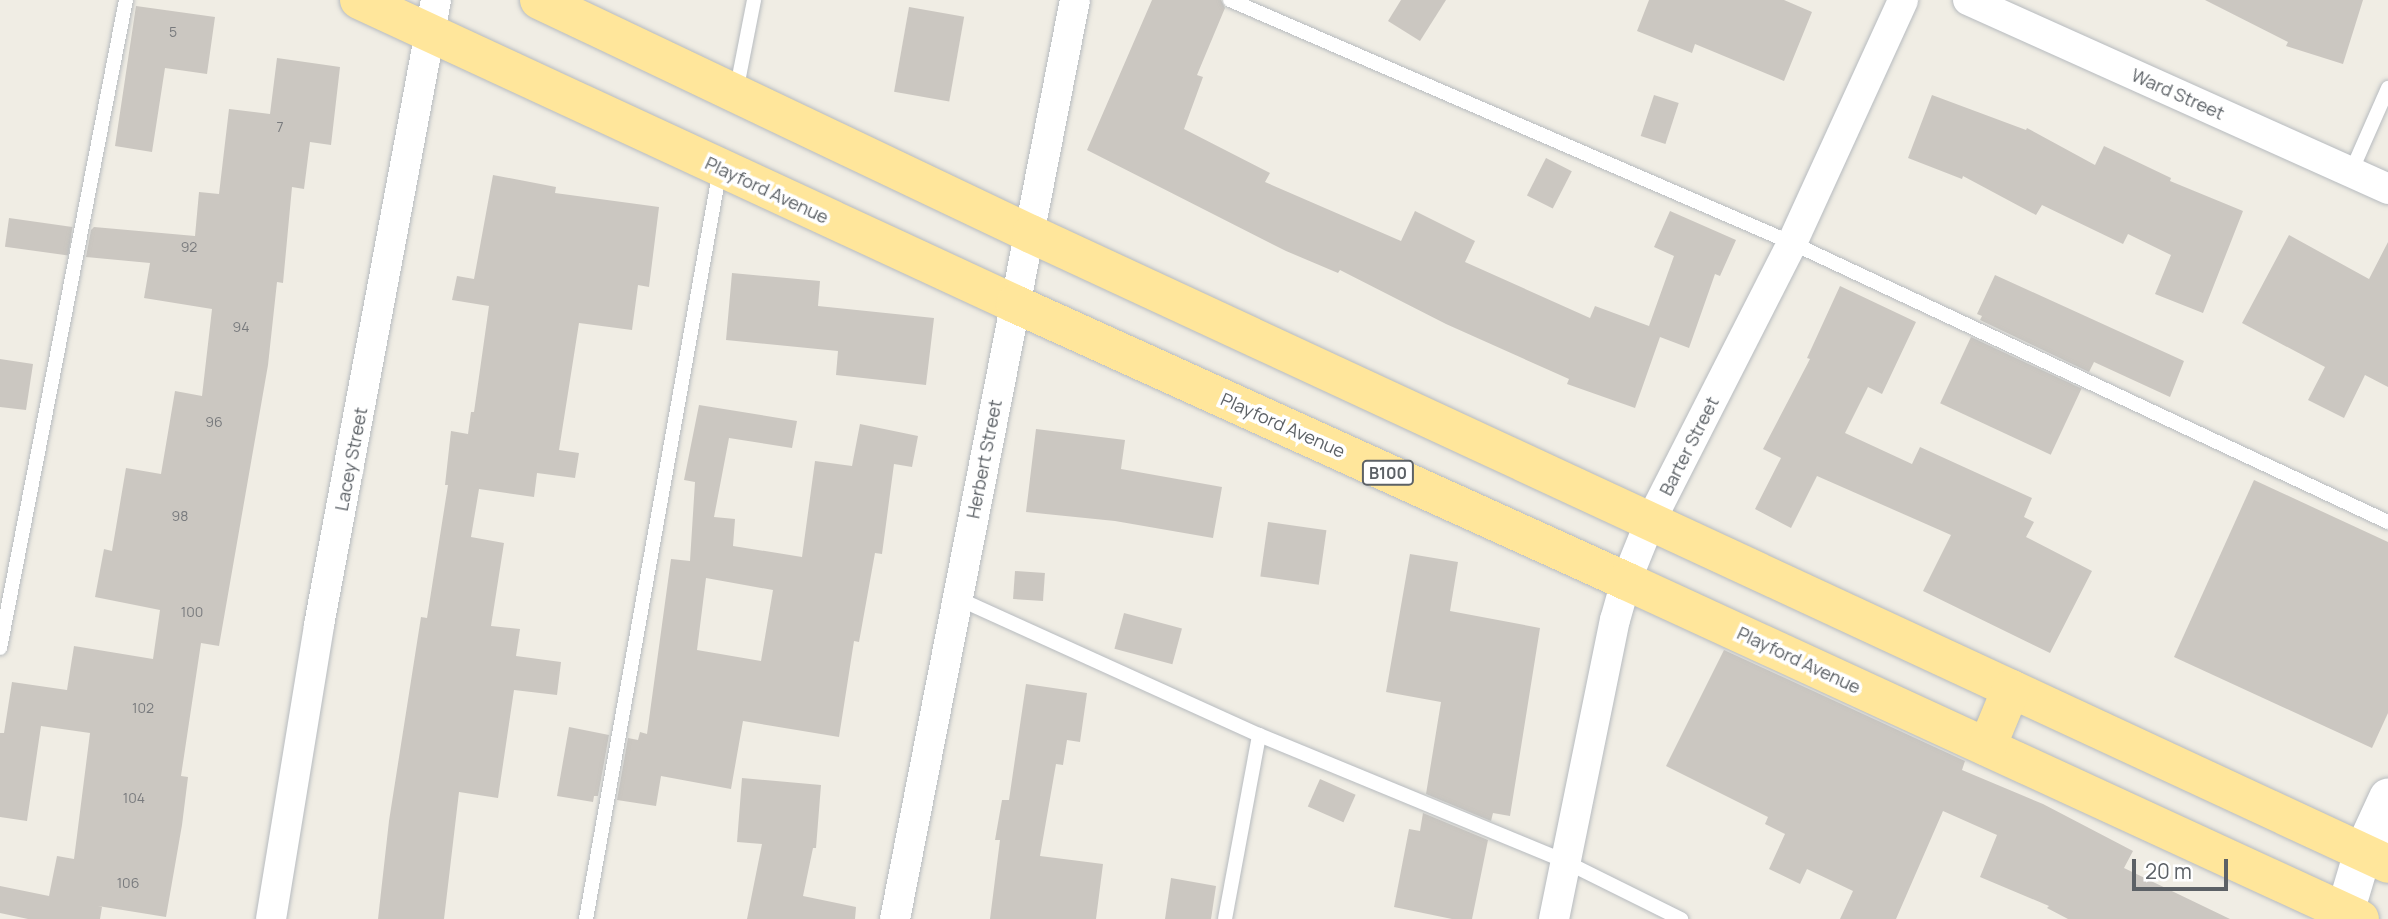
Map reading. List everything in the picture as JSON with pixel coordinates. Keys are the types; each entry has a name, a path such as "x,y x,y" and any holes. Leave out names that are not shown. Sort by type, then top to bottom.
{"highway":[{"name":"Playford Avenue","path":"359,0 433,17 720,169 1626,581 2349,917"},
{"path":"539,0 1031,234 2375,858"},
{"path":"1987,747 2011,689"}],"main road":[{"path":"2349,917 2375,858 2388,798"}],"street":[{"name":"Herbert Street","path":"895,919 1075,0"},
{"name":"Barter Street","path":"1554,919 1615,620 1626,581 1650,522 1792,243 1903,0"},
{"name":"Ward Street","path":"1968,0 2388,189"},
{"name":"Lacey Street","path":"271,919 319,625 433,17"}],"lane":[{"path":"0,648 126,0"},
{"path":"736,94 754,0"},
{"path":"1230,0 1792,243 2388,522"},
{"path":"2351,172 2388,88"},
{"path":"586,919 720,169"},
{"path":"957,598 1259,735 1564,861 1681,919"},
{"path":"1226,919 1259,735"}],"building":[{"path":"1152,0 1221,0 1225,8 1197,75 1203,77 1184,129 1270,173 1265,182 1401,241 1415,211 1475,241 1465,262 1590,318 1595,306 1649,326 1674,256 1654,247 1670,211 1736,240 1720,276 1715,274 1689,348 1660,337 1635,408 1567,384 1569,379 1446,324 1340,270 1338,273 1286,251 1087,150"},
{"path":"1401,0 1446,0 1420,41 1388,21"},
{"path":"1649,0 1784,0 1812,12 1784,81 1695,44 1692,53 1637,31"},
{"path":"2205,0 2363,0 2343,64 2286,46 2288,42"},
{"path":"136,6 215,17 207,74 165,68 152,152 115,146"},
{"path":"909,7 964,17 949,101 894,92"},
{"path":"277,58 340,67 331,145 310,142 304,189 292,187 283,283 277,282 268,365 219,646 201,643 181,776 188,777 182,825 166,917 98,906 102,907 100,919 28,919 0,913 0,886 49,896 57,856 74,859 90,733 41,726 27,821 0,817 0,733 4,733 12,682 67,690 74,646 153,659 160,610 95,597 104,549 112,551 126,468 161,474 175,391 202,396 212,309 144,298 150,263 86,257 91,230 94,227 195,236 199,192 219,194 229,109 270,114"},
{"path":"1654,95 1679,103 1665,144 1641,136"},
{"path":"1932,95 2026,130 2027,128 2095,165 2104,146 2171,178 2170,181 2243,211 2203,313 2155,294 2171,255 2128,234 2123,244 2042,205 2036,215 1963,176 1962,179 1908,158"},
{"path":"1546,158 1572,171 1553,209 1527,195"},
{"path":"493,175 556,187 555,193 659,207 649,287 638,285 632,330 579,323 559,450 579,453 575,478 537,473 534,497 479,489 471,537 504,543 491,626 520,629 516,656 561,662 557,695 514,690 498,798 459,792 444,919 378,919 389,821 421,617 427,618 448,485 445,485 451,431 468,434 471,412 474,412 489,306 452,300 457,276 474,279"},
{"path":"9,218 72,227 68,256 5,247"},
{"path":"2289,235 2369,279 2388,242 2388,387 2365,375 2344,418 2308,400 2325,367 2242,323"},
{"path":"732,273 820,281 818,306 934,318 926,385 836,375 838,351 726,340"},
{"path":"1995,275 2184,361 2170,397 2094,362 2089,372 1980,320 1982,316 1977,314"},
{"path":"1840,286 1916,322 1882,394 1868,387 1845,433 1912,464 1920,447 2032,498 2024,517 2034,522 2026,537 2092,571 2050,653 1923,591 1951,535 1817,476 1791,528 1755,509 1781,458 1763,449 1810,359 1807,358"},
{"path":"1971,337 2082,389 2051,455 1940,403"},
{"path":"0,359 33,364 26,410 0,407"},
{"path":"699,405 797,421 792,448 729,438 714,517 735,519 733,546 802,557 815,461 852,466 860,424 918,436 912,467 894,464 882,554 875,553 859,642 854,641 839,737 743,721 731,789 661,776 656,806 617,800 628,738 638,740 640,732 647,734 671,559 690,561 695,482 684,480","holes":["706,578 773,590 761,661 697,650"]},
{"path":"1036,429 1125,440 1121,469 1222,487 1213,538 1115,521 1026,512"},
{"path":"2254,480 2388,542 2388,713 2372,748 2174,657"},
{"path":"1268,522 1326,530 1319,585 1260,576"},
{"path":"1410,554 1458,562 1450,611 1540,628 1510,816 1493,813 1491,821 1426,794 1441,702 1386,692"},
{"path":"1015,571 1045,573 1043,601 1013,599"},
{"path":"1124,613 1182,629 1172,664 1114,649"},
{"path":"1724,650 1965,761 1962,770 2043,804 2133,851 2124,868 2230,919 2068,919 2047,908 2049,906 1980,877 1997,835 1943,811 1896,919 1840,919 1853,891 1807,869 1800,884 1769,869 1785,834 1765,824 1768,817 1666,766"},
{"path":"1026,684 1087,693 1080,742 1067,740 1063,765 1056,764 1040,856 1103,864 1096,919 990,919 1000,840 995,840 1002,800 1009,800"},
{"path":"569,727 609,735 598,796 594,796 593,802 557,796"},
{"path":"742,778 821,785 816,848 813,848 803,896 856,907 855,919 747,919 762,844 737,842"},
{"path":"1320,779 1356,795 1343,822 1308,806"},
{"path":"1423,813 1488,840 1472,919 1452,919 1394,907 1409,829 1420,831"},
{"path":"1171,878 1216,886 1211,919 1165,919"}]}
